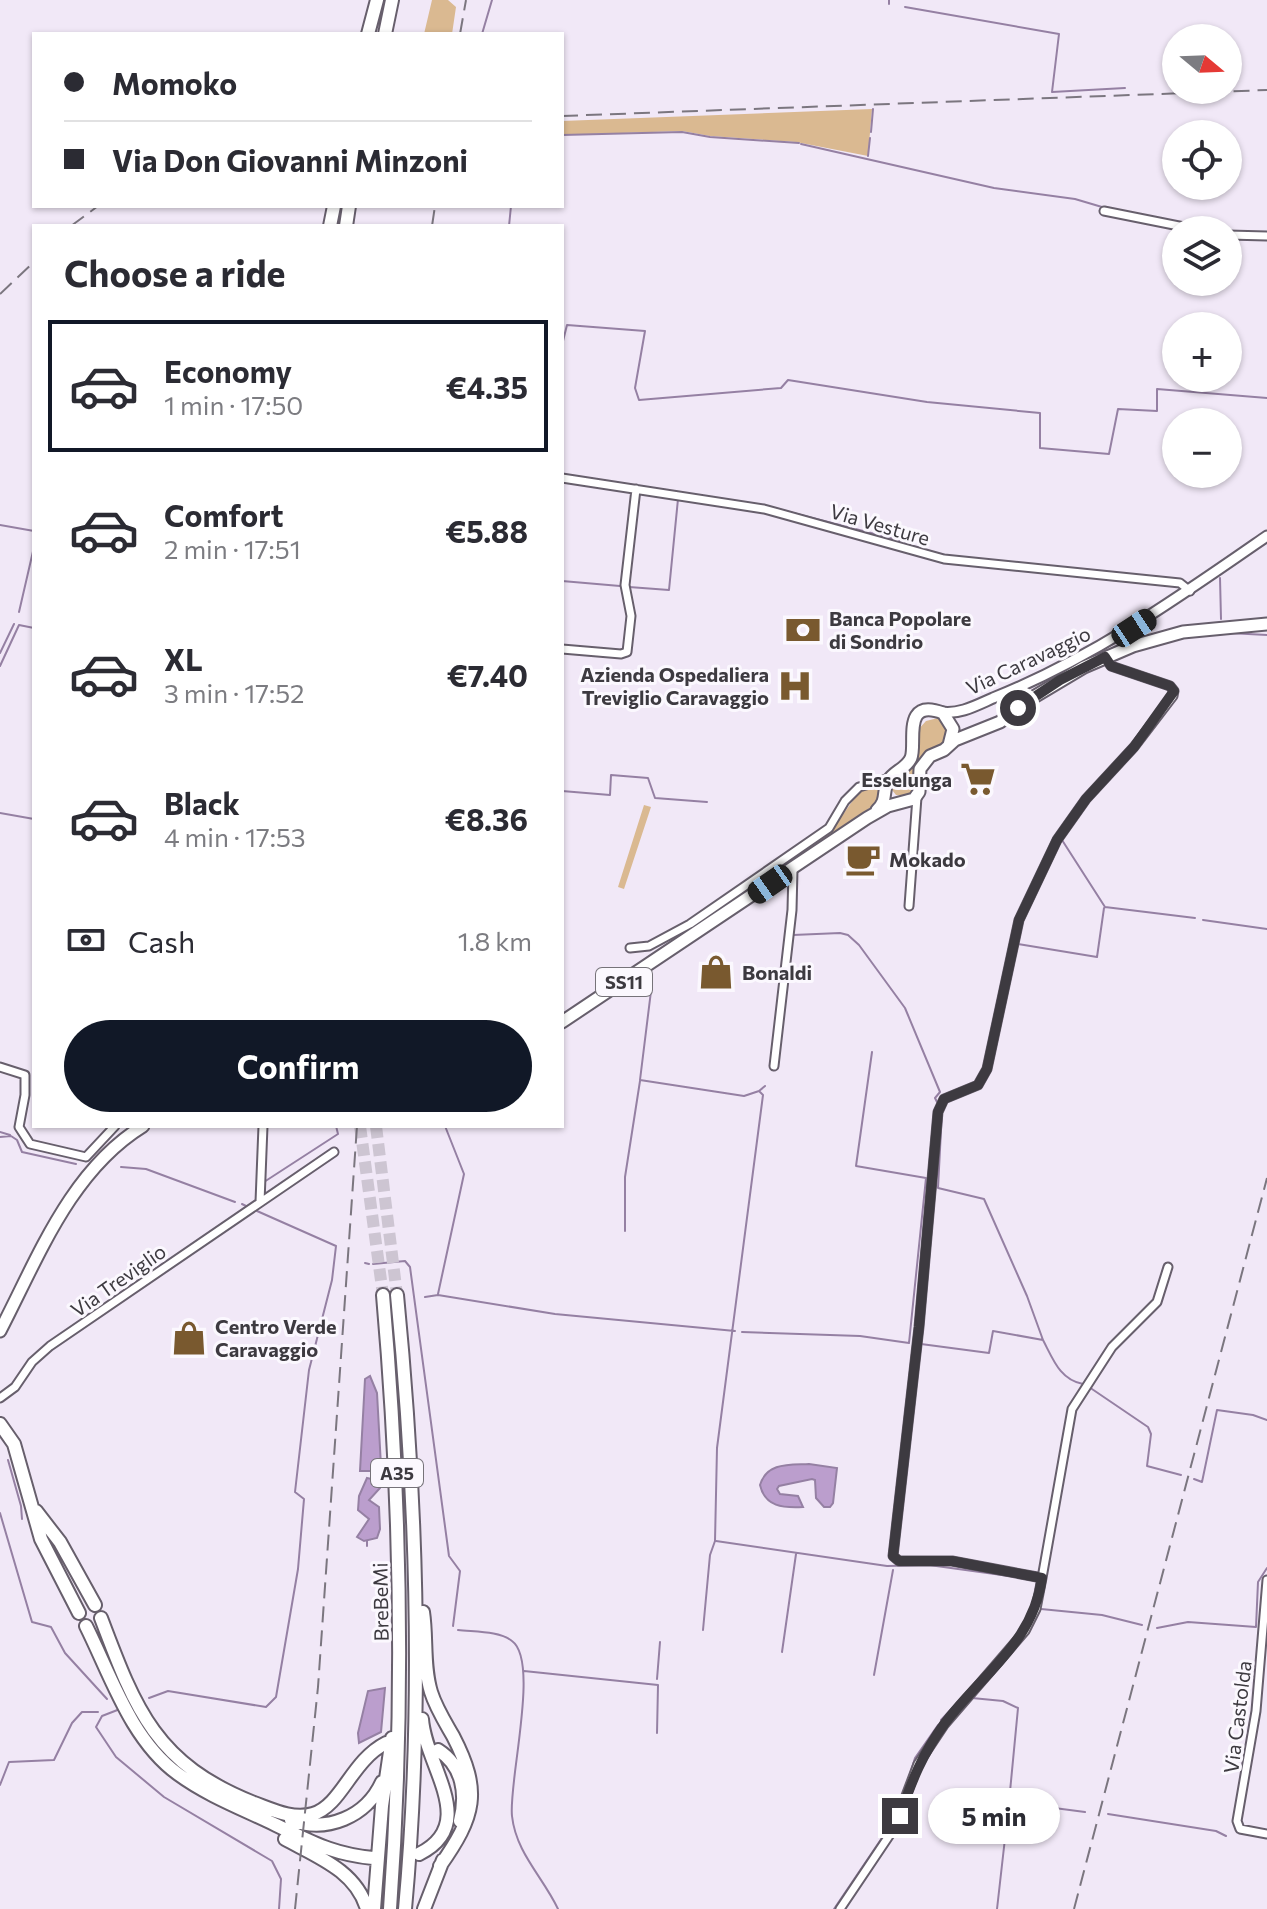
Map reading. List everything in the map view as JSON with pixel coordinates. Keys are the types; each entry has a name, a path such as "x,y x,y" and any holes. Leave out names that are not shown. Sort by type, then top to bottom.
{"highway":[{"path":"369,32 377,0"},
{"path":"385,32 392,0"},
{"name":"BreBeMi","path":"383,1295 395,1437 401,1651 390,1909"},
{"name":"BreBeMi","path":"397,1295 409,1423 416,1588 413,1776 405,1909"},
{"path":"0,1424 16,1450 41,1539 79,1613"},
{"path":"0,1438 16,1450"},
{"path":"34,1508 60,1542 95,1605"},
{"path":"416,1588 425,1624 431,1694 462,1754 472,1786 472,1805 466,1823 440,1866"},
{"path":"101,1618 138,1708 161,1743 196,1773 301,1824 341,1821 360,1811 375,1796 387,1768"},
{"path":"416,1625 422,1646 423,1732 428,1754 446,1794 449,1813 439,1840 419,1854"},
{"path":"86,1626 143,1738 178,1774 344,1873 359,1889 367,1909"},
{"path":"374,1909 401,1651"},
{"path":"254,1803 288,1815 315,1813 335,1798 363,1759 386,1743"},
{"path":"424,1909 459,1825 464,1798 456,1767 438,1750"},
{"path":"221,1799 318,1847 339,1854 373,1858"}],"main road":[{"name":"Via Caravaggio","path":"867,818 918,795 919,775 927,758 983,731 1060,680 1105,657 1155,639 1212,627 1267,624"},
{"name":"Via Caravaggio","path":"564,1021 790,874 867,818 883,804 892,777 911,758 913,746 910,732 914,720 928,711 941,712"},
{"path":"941,712 951,725 963,732 983,731"},
{"path":"949,745 951,725"},
{"path":"887,791 902,803"},
{"path":"0,1331 79,1186 122,1140 140,1128"}],"street":[{"path":"1104,211 1162,223"},
{"path":"1242,235 1267,236"},
{"name":"Via Vesture","path":"564,478 764,509 944,559 1180,583 1190,591"},
{"path":"564,649 624,655 627,652 631,616 625,585 636,489"},
{"name":"Via Caravaggio","path":"941,712 964,710 1072,662 1134,628 1267,536"},
{"path":"1042,1578 952,1561 899,1561 893,1556 940,1105 948,1096 978,1085 987,1069 1019,920 1057,840 1086,799 1134,747 1173,696 1170,686 1111,666 1105,657"},
{"name":"Via Caravaggio","path":"951,725 964,710"},
{"path":"630,948 649,946 678,931 829,828 855,790 870,782 892,777"},
{"path":"870,782 887,791"},
{"name":"Via Caravaggio","path":"909,906 918,795"},
{"path":"902,803 917,817"},
{"path":"774,1066 792,910 790,874"},
{"path":"0,1067 25,1075 19,1127 30,1144 86,1157 113,1128"},
{"path":"258,1203 263,1128"},
{"path":"258,1203 334,1152"},
{"name":"Via Treviglio","path":"3,1394 15,1387 42,1353 258,1203"},
{"path":"840,1909 893,1830 918,1764 944,1725 1018,1641 1031,1621 1042,1578 1072,1409 1112,1347 1157,1302 1168,1267"},
{"name":"Via Castolda","path":"1267,1580 1256,1711 1237,1821 1240,1829 1267,1834"}],"shaded area":[{"path":"432,0 448,0 456,7 452,32 424,32"},
{"path":"872,109 868,156 796,142 682,131 564,135 564,121"},
{"path":"938,718 948,727 944,745 920,760 911,792 906,796 896,795 892,790 894,780 916,758 917,731 926,721"},
{"path":"873,786 881,790 878,802 794,862 791,858 834,827 861,789"},
{"path":"644,805 651,807 624,889 618,887"},
{"path":"370,1376 377,1393 381,1466 378,1471 360,1471 365,1379"},
{"path":"809,1464 837,1468 830,1507 824,1507 816,1498 815,1480 812,1479 777,1489 780,1494 798,1496 803,1507 776,1505 766,1498 760,1485 768,1472 780,1466"},
{"path":"367,1478 381,1481 380,1488 369,1500 379,1507 380,1529 377,1538 364,1541 357,1537 369,1519 358,1510 359,1496"},
{"path":"385,1688 381,1732 359,1743 358,1733 368,1691"}],"waterway":[{"path":"483,32 492,0"},
{"path":"905,7 1059,34 1052,92 1125,88"},
{"path":"871,132 873,109"},
{"path":"564,135 682,132 799,143"},
{"path":"868,156 870,138"},
{"path":"801,144 994,188 1075,199 1102,207"},
{"path":"509,224 511,208"},
{"path":"564,337 567,325 645,331 635,388 639,400 781,388 788,380 927,402 1040,413 1040,448 1109,454 1118,409 1157,411 1157,389 1267,398"},
{"path":"629,587 669,590 678,499"},
{"path":"766,506 906,542"},
{"path":"0,525 32,531"},
{"path":"19,612 32,556"},
{"path":"1220,578 1221,619"},
{"path":"564,581 620,586"},
{"path":"0,653 14,624"},
{"path":"0,666 19,625 32,628"},
{"path":"1229,633 1267,635"},
{"path":"564,791 610,795 611,775 648,778 655,798 707,802"},
{"path":"0,813 32,819"},
{"path":"1062,840 1105,907 1195,918"},
{"path":"1018,944 1097,957 1104,908"},
{"path":"1203,920 1267,929"},
{"path":"793,935 840,933 848,935 859,945 905,1008 940,1092 935,1098 937,1102"},
{"path":"652,983 640,1080 744,1096 765,1086"},
{"path":"872,1052 856,1166 926,1178 909,1343"},
{"path":"625,1231 625,1177 640,1081"},
{"path":"703,1630 710,1555 715,1541 717,1448 763,1095 759,1091"},
{"path":"942,1111 938,1188 984,1199 1043,1340"},
{"path":"264,1182 338,1134 336,1128"},
{"path":"438,1294 464,1174 446,1128"},
{"path":"0,1132 10,1135"},
{"path":"0,1137 11,1136 17,1140 22,1152 76,1164"},
{"path":"121,1167 146,1169 235,1202"},
{"path":"242,1204 246,1206"},
{"path":"149,1698 168,1691 266,1707 276,1697 298,1569 304,1499 295,1492 309,1370 332,1280 336,1246 257,1211"},
{"path":"373,1264 405,1261 410,1267 449,1556 460,1571 453,1626"},
{"path":"365,1263 369,1264"},
{"path":"425,1297 438,1295 555,1314 735,1331"},
{"path":"921,1344 989,1353 993,1331 1043,1340 1063,1373 1083,1384"},
{"path":"742,1332 860,1336 909,1343"},
{"path":"1089,1387 1148,1427 1151,1434 1147,1466 1181,1475"},
{"path":"1194,1479 1202,1482 1217,1410 1267,1420"},
{"path":"8,1460 22,1519"},
{"path":"0,1513 32,1622 51,1627 65,1653 107,1699"},
{"path":"367,1541 367,1546"},
{"path":"716,1541 887,1566 929,1565 1031,1579"},
{"path":"782,1652 796,1554"},
{"path":"1157,1628 1188,1622 1256,1627 1258,1582 1267,1568"},
{"path":"874,1675 893,1570"},
{"path":"1033,1606 1037,1581"},
{"path":"1041,1609 1102,1615 1142,1625"},
{"path":"458,1630 501,1635 512,1641 520,1653 523,1696 512,1816 524,1853 558,1909"},
{"path":"657,1679 660,1642"},
{"path":"524,1671 658,1685 657,1733"},
{"path":"941,1720 972,1687"},
{"path":"972,1698 1003,1701 1018,1708 1009,1802 1085,1812"},
{"path":"120,1709 102,1716 96,1727 116,1757 164,1797 272,1861 281,1879 279,1909"},
{"path":"0,1785 9,1762 54,1760 72,1723 82,1712 98,1712"},
{"path":"906,1787 915,1758 938,1725"},
{"path":"997,1909 1009,1803"},
{"path":"1108,1814 1216,1831 1226,1836"},
{"path":"834,1909 892,1823"}],"tunnel":[{"path":"360,1128 383,1295"},
{"path":"376,1128 397,1295"}],"railway":[{"path":"460,32 466,0"},
{"path":"564,116 1267,90"},
{"path":"74,224 95,208"},
{"path":"432,224 435,208"},
{"path":"0,294 32,264"},
{"path":"295,1909 318,1687 357,1128"},
{"path":"1074,1909 1267,1178"}],"place":[{"name":"Banca Popolare di Sondrio","path":"803,630"},
{"name":"Azienda Ospedaliera Treviglio Caravaggio","path":"795,686"},
{"name":"Esselunga","path":"978,779"},
{"name":"Mokado","path":"863,859"},
{"name":"Bonaldi","path":"716,972"},
{"name":"Centro Verde Caravaggio","path":"189,1338"}],"route":[{"path":"900,1816 911,1778 944,1725 1018,1641 1031,1621 1042,1578 952,1561 899,1561 893,1556 919,1327 938,1112 948,1096 978,1085 987,1069 1019,920 1062,831 1086,799 1134,747 1174,691 1170,686 1111,666 1105,657 1060,680 1018,708"}]}
